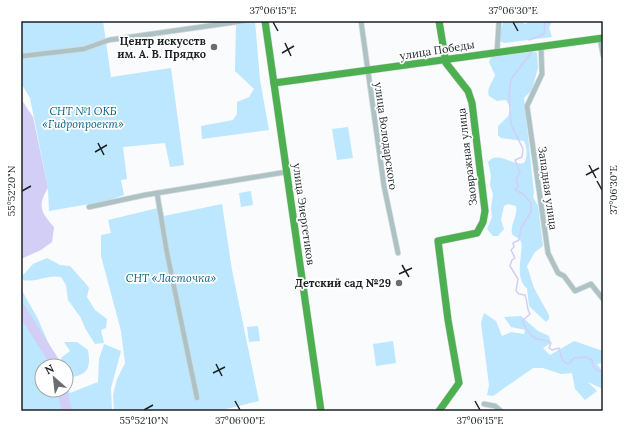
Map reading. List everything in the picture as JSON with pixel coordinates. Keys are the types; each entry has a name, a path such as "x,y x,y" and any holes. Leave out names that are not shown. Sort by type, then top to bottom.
{"street":[{"path":"23,56 84,49 109,40 243,21"},
{"name":"улица Энергетиков","path":"265,21 321,411"},
{"name":"улица Володарского","path":"361,21 386,194 398,253"},
{"path":"438,21 445,60"},
{"path":"497,52 499,21"},
{"path":"602,38 603,55"},
{"name":"улица Победы","path":"274,83 368,72 497,52 602,38"},
{"name":"Западная улица","path":"541,46 542,74 527,106 548,253 558,273 564,276 575,291 591,284 603,299"},
{"name":"Заовражная улица","path":"439,411 457,388 459,382 448,320 438,241 477,233 484,222 485,211 472,103 468,91 445,60"},
{"path":"89,207 157,193 286,172"},
{"path":"157,193 167,253 197,398"},
{"path":"484,404 495,406 501,411"}],"green space":[{"name":"СНТ №1 ОКБ «Гидропроект»","path":"21,21 103,21 111,77 171,68 184,165 170,167 165,143 123,147 127,179 121,180 124,195 107,201 49,211 48,188 30,98 21,83"},
{"path":"255,21 260,80 269,130 202,139 201,126 233,120 237,114 237,102 249,97 254,89 235,71 236,22"},
{"path":"504,21 518,21 525,24 532,21 552,21 549,28 552,37 504,43 500,41"},
{"path":"532,51 537,53 538,68 531,91 524,98 534,193 533,197 538,206 543,246 535,252 527,266 534,288 549,315 549,319 546,322 529,306 527,288 520,277 522,248 519,239 512,234 516,206 508,204 504,206 501,220 504,229 498,236 493,236 487,229 492,217 491,208 493,194 490,185 491,176 488,162 492,159 500,158 524,163 527,152 524,141 501,138 498,135 498,126 508,116 511,108 506,100 497,101 489,96 488,90 495,75 489,62 491,57"},
{"path":"348,127 353,158 337,160 332,129"},
{"path":"251,191 253,205 241,207 239,193"},
{"name":"СНТ «Ласточка»","path":"222,204 232,270 259,401 218,411 114,411 113,395 117,379 125,363 121,331 101,256 101,235 111,233 108,220 162,207 164,216"},
{"path":"47,258 60,265 70,266 89,288 87,297 95,310 107,319 106,328 101,330 104,343 95,344 85,328 81,318 68,300 66,285 61,277 56,276 28,281 23,280 23,275 33,264"},
{"path":"21,289 38,319 55,358 34,358 34,398 74,398 74,391 98,382 99,359 104,344 121,351 111,388 112,411 21,411"},
{"path":"484,313 496,321 502,336 511,332 524,334 525,330 511,327 504,317 521,316 538,331 549,336 551,343 543,348 550,355 574,341 603,351 603,363 597,364 603,372 603,389 588,382 597,391 585,400 575,389 572,373 561,374 543,368 533,368 493,396 487,395 489,385 481,323"},
{"path":"258,326 260,341 249,342 247,327"},
{"path":"393,341 396,363 376,366 373,344"},
{"path":"64,342 77,342 88,350 89,361 87,370 81,375 74,376 74,358 62,358 70,351"}],"shaded area":[{"path":"21,99 33,117 48,188 42,200 43,213 54,227 52,242 41,250 21,259"}],"waterway":[{"path":"529,40 544,34 545,21"},
{"path":"531,53 511,79 509,95 511,124 523,149 522,157 515,160 520,172 516,179 518,186 515,190 523,194 531,203 531,212 521,228 519,240 513,243 514,247 511,250 515,258 512,260 510,266 518,279 516,291 519,294 525,295 530,314 522,321 533,337 551,343 549,348 552,350 559,348 564,362 569,364 574,358 586,357 592,360 596,370 603,372"},
{"path":"21,309 52,358"},
{"path":"64,398 67,411"}],"traffic: fast":[{"path":"265,21 321,411"},
{"path":"439,21 446,63 468,91 472,103 485,211 483,222 477,233 438,241 448,320 459,383 439,411"},
{"path":"274,83 603,38"}],"place":[{"name":"Центр искусств им. А. В. Прядко","path":"214,47"},
{"name":"Детский сад №29","path":"399,283"}]}
